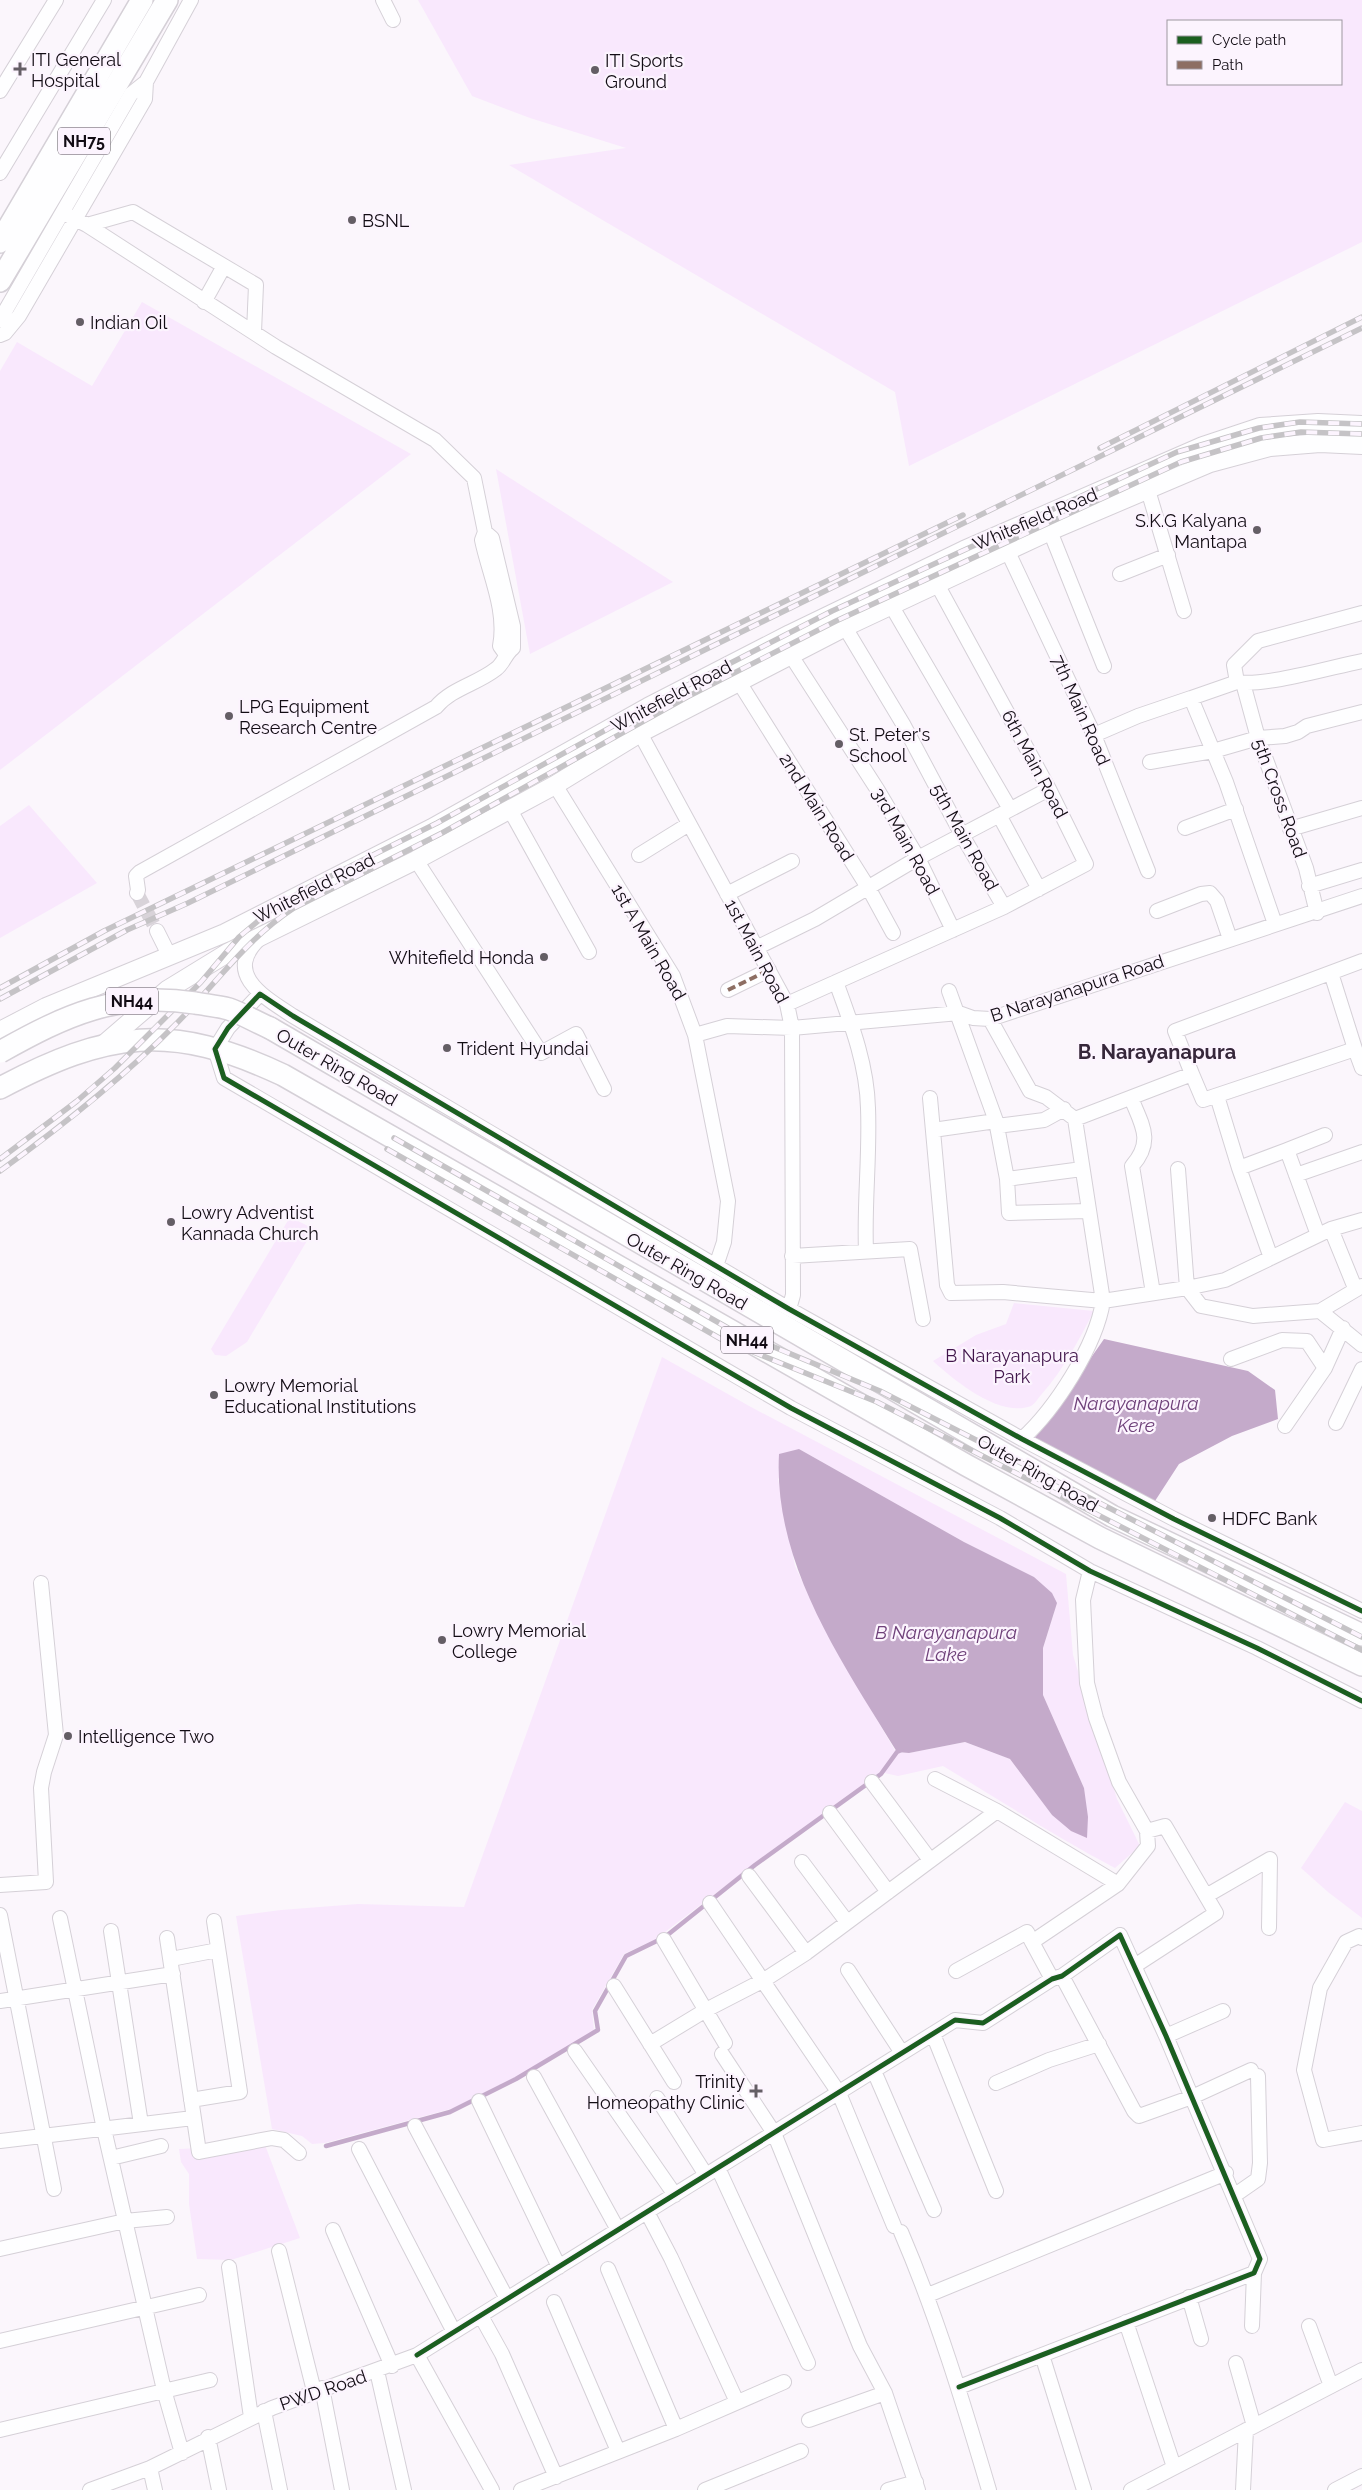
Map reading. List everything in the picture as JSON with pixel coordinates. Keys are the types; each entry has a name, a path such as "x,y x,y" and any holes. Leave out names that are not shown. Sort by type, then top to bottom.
{"highway":[{"name":"NH75","path":"0,242 142,0"},
{"name":"NH75","path":"0,281 167,0"},
{"name":"Outer Ring Road","path":"0,1052 62,1018 105,1005 153,999 181,1001 228,1009 270,1028 1112,1516 1362,1635"},
{"name":"Outer Ring Road","path":"0,1088 66,1057 103,1045 127,1040 174,1040 244,1056 283,1074 958,1460 1100,1538 1362,1665"}],"main road":[{"name":"Whitefield Road","path":"103,1045 167,990 229,952 416,860 509,808 555,785 640,733 790,654 1050,531 1145,480 1202,446 1260,427 1318,423 1362,425"},
{"name":"Whitefield Road","path":"0,1031 46,1008 224,933 432,828 648,707 964,550 1145,480 1270,447 1320,443 1362,445"}],"street":[{"path":"0,91 56,0"},
{"path":"0,173 104,0"},
{"path":"0,335 5,333 19,316 145,99 146,82 191,0"},
{"path":"383,0 393,20"},
{"path":"0,320 75,219 133,212 256,285 254,332"},
{"path":"75,219 282,351 435,440 474,478 485,532 482,540 501,613 503,628 500,646 506,653 496,669 444,697 436,706 140,872 136,876 138,890 137,893 134,892 129,875 134,870 432,698 444,697"},
{"path":"204,302 224,266"},
{"path":"1145,480 1184,611"},
{"path":"1050,531 1104,666"},
{"name":"7th Main Road","path":"1008,552 1094,735 1148,871"},
{"path":"1120,574 1168,555"},
{"name":"6th Main Road","path":"788,1004 953,930 1039,889 1086,864 1049,789 937,584"},
{"path":"891,606 1005,812 1039,889"},
{"name":"5th Main Road","path":"836,612 903,724 962,835 1004,906"},
{"path":"1240,682 1234,665 1258,641 1362,613"},
{"name":"3rd Main Road","path":"790,654 877,789 918,858 953,930"},
{"path":"1094,735 1138,716 1240,682 1362,661"},
{"name":"2nd Main Road","path":"739,682 869,889 893,933"},
{"name":"5th Cross Road","path":"1240,682 1290,829 1306,868 1317,913"},
{"path":"1191,698 1236,809 1275,924"},
{"path":"1150,762 1213,751 1258,738 1285,736 1307,726 1362,712"},
{"name":"1st Main Road","path":"640,733 788,1004 792,1028 793,1295 789,1309"},
{"name":"1st A Main Road","path":"555,785 673,976 695,1035 728,1201 724,1242 716,1266"},
{"path":"756,948 869,889 918,858 1049,789"},
{"path":"509,808 589,952"},
{"path":"1290,829 1362,808"},
{"path":"1185,828 1236,809"},
{"path":"639,855 689,824"},
{"path":"416,860 541,1053 576,1034 604,1089"},
{"path":"727,894 792,861"},
{"path":"1309,886 1362,870"},
{"path":"1157,911 1201,894 1210,893 1217,901 1230,939"},
{"name":"B Narayanapura Road","path":"695,1035 727,1026 792,1028 959,1013 974,1018 990,1019 1275,924 1317,913 1362,896"},
{"path":"157,931 169,955"},
{"path":"264,934 249,948 244,958 244,969 248,979 260,994 293,1016 789,1309 1022,1439 1174,1519 1362,1611"},
{"path":"1355,1049 1203,1100 1175,1031 1362,961"},
{"path":"728,990 768,970"},
{"path":"1331,973 1357,1032 1355,1049 1362,1068"},
{"path":"836,982 851,1022 866,1083 868,1108 866,1251"},
{"path":"949,991 959,1013 997,1123 1007,1178 1009,1213 1088,1211"},
{"path":"260,994 228,1028 215,1049 224,1078 790,1408 1000,1518 1090,1571 1257,1648 1362,1701"},
{"path":"990,1019 1030,1091 1046,1097 1075,1119 1102,1301 1099,1322 1066,1384 1040,1423 1022,1439"},
{"path":"1075,1119 1192,1074"},
{"path":"1217,1096 1239,1168 1271,1258"},
{"path":"930,1098 947,1285 951,1293 1003,1292 1102,1301 1187,1288 1225,1280 1318,1235 1362,1220"},
{"path":"1131,1098 1146,1136 1145,1145 1132,1166 1153,1293"},
{"path":"933,1130 1044,1120 1064,1109"},
{"path":"1239,1168 1325,1135"},
{"path":"1287,1150 1318,1235"},
{"path":"1296,1175 1362,1152"},
{"path":"1007,1178 1082,1169"},
{"path":"1178,1169 1187,1288 1201,1306 1253,1316 1320,1311 1359,1287 1332,1229"},
{"path":"792,1256 910,1249 923,1319"},
{"path":"1320,1311 1362,1345"},
{"path":"1284,1426 1324,1368 1343,1328"},
{"path":"1230,1359 1282,1340 1307,1341 1324,1368"},
{"path":"1336,1423 1362,1369"},
{"path":"1032,1942 1118,1884 1148,1846 1146,1831 1119,1782 1087,1683 1082,1600 1090,1571"},
{"path":"0,1885 46,1882 42,1788 44,1772 56,1736 41,1583"},
{"path":"935,1779 997,1811 1118,1884"},
{"path":"872,1782 930,1860"},
{"path":"650,2044 706,2010 764,1980 806,1954 997,1811"},
{"path":"830,1813 888,1892"},
{"path":"1146,1831 1165,1826 1216,1913 1136,1965 1226,2173 1260,2259 1254,2272 1252,2326"},
{"path":"1206,1896 1270,1859 1269,1928"},
{"path":"802,1862 847,1922"},
{"path":"749,1876 806,1954"},
{"path":"710,1903 839,2092 928,2295 959,2387 989,2490"},
{"path":"0,1915 54,2189"},
{"path":"60,1918 104,2129 164,2390 182,2453"},
{"path":"191,2100 240,2092 214,1922"},
{"path":"111,1931 140,2124"},
{"path":"956,1971 1027,1932 1099,2044 1134,2112 1139,2116 1145,2116 1192,2096 1255,2073 1258,2179 1235,2195"},
{"name":"PWD Road","path":"90,2490 150,2468 182,2453 208,2437 264,2411 416,2356 955,2020 983,2023 1057,1978 1120,1935 1136,1965"},
{"path":"1362,1938 1359,1936 1346,1942 1320,1988 1304,2070 1323,2140 1362,2133"},
{"path":"167,1938 199,2152 272,2138 284,2140 299,2153"},
{"path":"664,1940 706,2010 724,2048 774,2133 860,2346 885,2393 917,2486 888,2490"},
{"path":"171,1960 218,1950"},
{"path":"848,1970 902,2053"},
{"path":"0,2001 173,1974"},
{"path":"614,1986 674,2082"},
{"path":"1166,2036 1223,2011"},
{"path":"933,2034 996,2191"},
{"path":"996,2083 1049,2060 1099,2044"},
{"path":"575,2051 675,2195"},
{"path":"874,2071 934,2210"},
{"path":"534,2077 618,2230"},
{"path":"657,2098 706,2175"},
{"path":"479,2101 559,2267"},
{"path":"0,2141 193,2118"},
{"path":"415,2126 507,2299"},
{"path":"111,2158 161,2146"},
{"path":"359,2149 454,2332"},
{"path":"718,2168 808,2363"},
{"path":"928,2295 1226,2173"},
{"path":"647,2212 671,2258 737,2402"},
{"path":"0,2250 125,2221 167,2218"},
{"path":"333,2230 392,2366"},
{"path":"279,2251 318,2390 342,2490"},
{"path":"229,2267 251,2417"},
{"path":"608,2269 676,2429"},
{"path":"959,2387 1254,2272"},
{"path":"0,2341 199,2295"},
{"path":"1189,2298 1201,2339"},
{"path":"554,2302 618,2451"},
{"path":"481,2316 502,2354 556,2477"},
{"path":"1126,2322 1174,2467"},
{"path":"1309,2326 1332,2386"},
{"path":"1042,2355 1084,2490"},
{"path":"416,2356 492,2490"},
{"path":"1236,2363 1250,2428 1243,2490"},
{"path":"1130,2490 1362,2370"},
{"path":"377,2371 404,2490"},
{"path":"0,2430 210,2380"},
{"path":"521,2490 676,2429 784,2382"},
{"path":"809,2420 885,2393"},
{"path":"264,2411 280,2490"},
{"path":"208,2437 219,2490"},
{"path":"705,2490 801,2451"},
{"path":"150,2468 155,2490"},
{"path":"1335,2490 1362,2476"}],"green space":[{"path":"418,0 1362,0 1362,242 909,466 895,392 509,165 626,148 530,118 472,96"},
{"path":"142,302 411,454 0,770 0,371 17,342 92,386"},
{"path":"496,469 673,582 530,654"},
{"path":"29,805 97,883 0,938 0,826"},
{"path":"290,1217 314,1229 247,1342 226,1356 215,1355 211,1349"},
{"name":"B Narayanapura Park","path":"1014,1303 1094,1311 1057,1375 1031,1406 1019,1408 1006,1407 979,1395 953,1378 933,1361 976,1335 1006,1324"},
{"path":"662,1357 751,1407 1066,1574 1073,1655 1117,1799 1140,1846 1115,1868 943,1766 898,1776 880,1772 772,1850 656,1939 624,1954 592,2010 594,2031 515,2078 454,2108 325,2143 312,2144 302,2136 272,2129 236,1916 281,1910 358,1904 464,1907","holes":["799,1449 964,1542 1034,1577 1054,1613 1043,1648 1043,1695 1084,1788 1052,1815 1010,1759 965,1742 909,1753 896,1752 831,1642 795,1566 778,1479"]},
{"path":"1345,1802 1362,1811 1362,1918 1301,1868"},
{"path":"265,2145 300,2238 231,2260 197,2259 189,2204 189,2174 181,2162 179,2149"}],"water":[{"name":"Narayanapura Kere","path":"1104,1339 1248,1371 1275,1390 1278,1419 1232,1436 1179,1464 1155,1501 1035,1438"},
{"name":"B Narayanapura Lake","path":"799,1449 964,1542 1034,1577 1052,1593 1057,1603 1043,1648 1043,1695 1084,1788 1088,1817 1087,1838 1071,1831 1052,1815 1010,1759 965,1742 909,1753 897,1752 834,1647 799,1573 787,1534 780,1495 779,1454"}],"waterway":[{"path":"326,2146 450,2112 516,2079 598,2030 595,2011 626,1956 665,1937 755,1865 881,1774 897,1752 901,1750"}],"tunnel":[{"path":"137,893 157,931"}],"railway":[{"path":"1100,448 1362,317"},
{"path":"0,999 127,930 188,903 1362,328"},
{"path":"0,1159 77,1101 115,1068 201,982 239,937 270,911 307,888 437,823 682,688 832,611 1177,452 1259,428 1300,422 1362,424"},
{"path":"0,1171 113,1083 190,1010 246,948 277,920 294,908 442,833 687,697 836,621 1181,462 1261,438 1301,432 1362,434"},
{"path":"0,988 104,931 963,515"},
{"path":"394,1138 728,1328 880,1391 1362,1637"},
{"path":"387,1149 721,1339 877,1402 1362,1650"}],"marked path":[{"path":"728,990 769,970"}],"cycle path":[{"path":"1362,1611 1174,1519 1022,1439 789,1309 293,1016 260,994 228,1028 215,1049 224,1078 791,1408 1000,1518 1090,1571 1257,1648 1362,1701"},
{"path":"417,2355 955,2020 983,2023 1052,1979 1062,1976 1120,1935 1166,2036 1260,2259 1254,2273 959,2387"}],"place":[{"name":"ITI General Hospital","path":"20,69"},
{"name":"ITI Sports Ground","path":"595,70"},
{"name":"BSNL","path":"352,220"},
{"name":"Indian Oil","path":"80,322"},
{"name":"S.K.G Kalyana Mantapa","path":"1257,530"},
{"name":"LPG Equipment Research Centre","path":"229,716"},
{"name":"St. Peter's School","path":"839,744"},
{"name":"Whitefield Honda","path":"544,957"},
{"name":"Trident Hyundai","path":"447,1048"},
{"name":"Lowry Adventist Kannada Church","path":"171,1222"},
{"name":"Lowry Memorial Educational Institutions","path":"214,1395"},
{"name":"HDFC Bank","path":"1212,1518"},
{"name":"Lowry Memorial College","path":"442,1640"},
{"name":"Intelligence Two","path":"68,1736"},
{"name":"Trinity Homeopathy Clinic","path":"756,2091"}],"district":[{"name":"B. Narayanapura","path":"1157,1052"}]}
